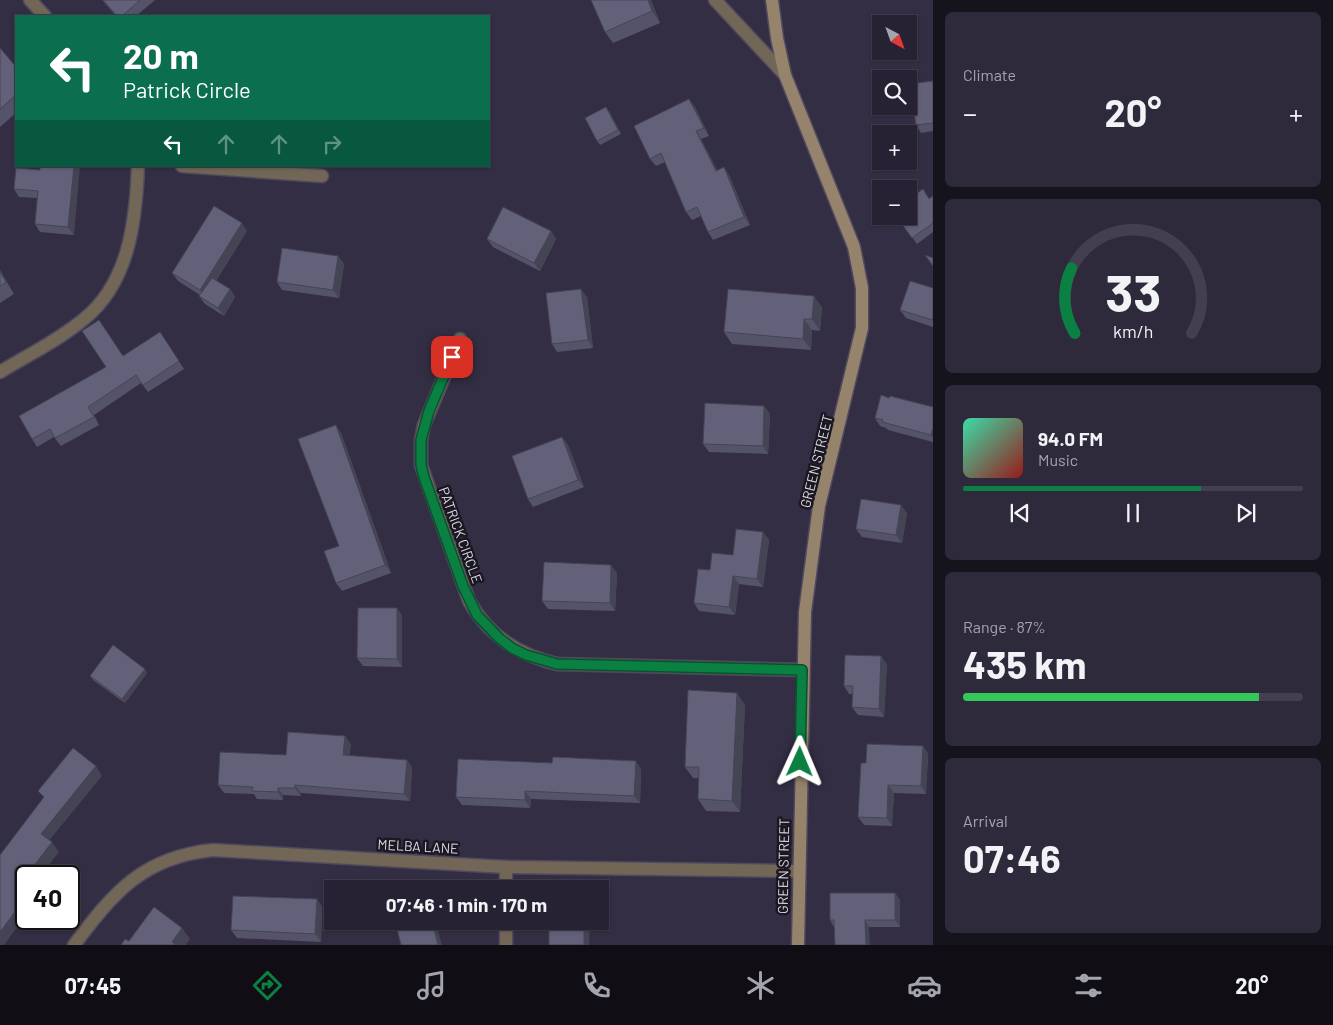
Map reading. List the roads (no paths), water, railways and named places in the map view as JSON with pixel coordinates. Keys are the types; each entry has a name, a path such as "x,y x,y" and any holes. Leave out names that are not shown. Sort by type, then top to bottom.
{"street":[{"path":"30,0 44,15"},
{"path":"715,0 785,75"},
{"name":"GREEN STREET","path":"772,0 777,38 785,75 854,247 861,274 863,301 860,342 819,506 805,612 802,670 798,945"},
{"path":"0,372 84,320 107,295 124,262 132,227 138,167"},
{"path":"196,167 322,176"},
{"name":"PATRICK CIRCLE","path":"460,339 424,425 421,440 421,465 469,601 477,615 499,638 526,655 557,664 802,670"},
{"name":"MELBA LANE","path":"74,945 113,896 137,875 166,860 197,851 230,850 506,867 798,871"},
{"path":"506,867 506,880"},
{"path":"506,930 506,945"}]}
